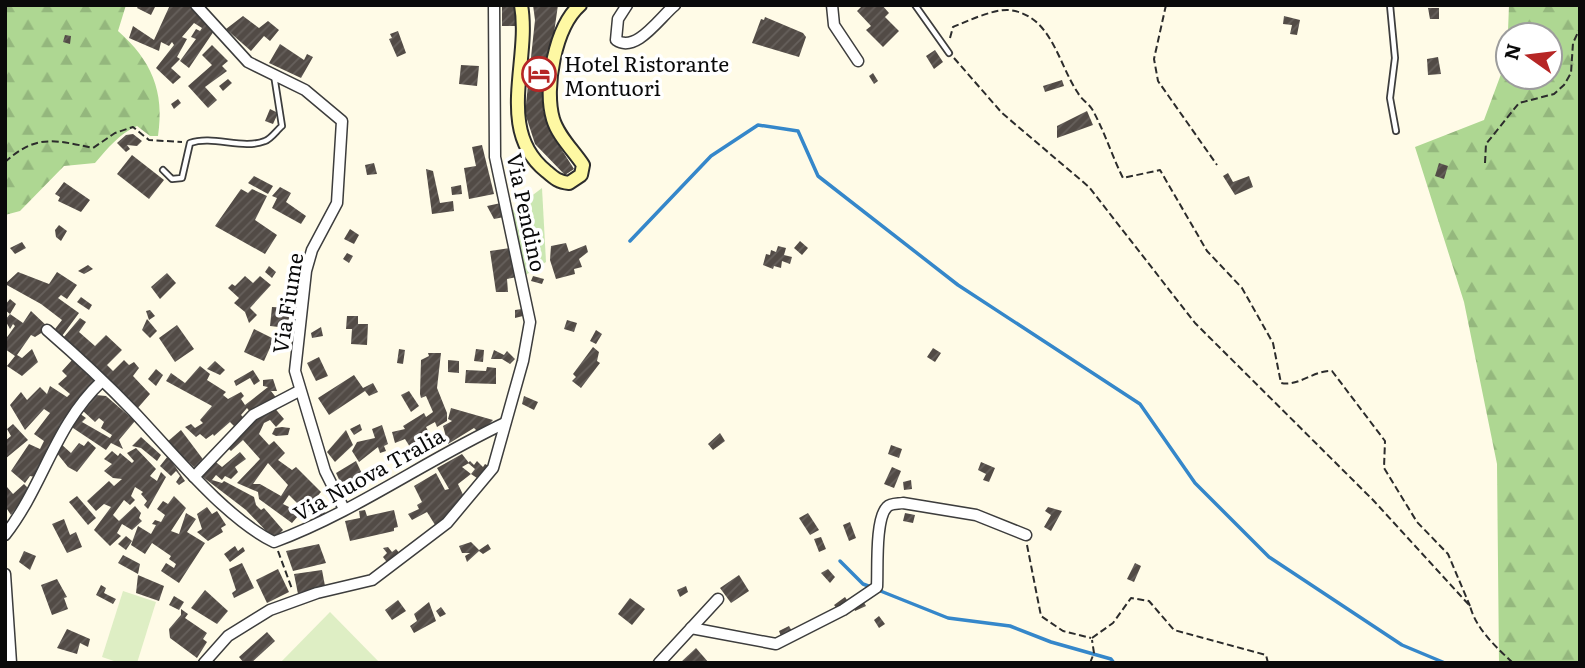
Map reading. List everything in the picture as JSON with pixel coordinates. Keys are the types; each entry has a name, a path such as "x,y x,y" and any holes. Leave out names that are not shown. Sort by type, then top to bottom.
{"main road":[{"path":"521,5 517,121 523,142 536,163 559,182 569,183 581,175 583,165 554,122 551,87 564,32 570,17 580,5"}],"street":[{"name":"Via Fiume","path":"196,5 248,62 324,103 342,121 337,202 312,250 306,271 295,370 299,391 325,471 344,509"},
{"name":"Via Pendino","path":"204,663 228,636 270,610 296,599 372,580 447,523 493,468 530,322 495,157 494,5"},
{"path":"626,5 614,31 616,40 622,45 640,38 675,5"},
{"path":"832,5 834,25 858,61"},
{"name":"Via Nuova Tralia","path":"47,330 102,381 194,477 259,535 274,542 306,531 463,443 505,423"},
{"path":"5,535 33,492 55,442 74,410 102,381"},
{"path":"194,477 253,415 299,391"},
{"path":"691,628 776,644 843,610 877,587 880,522 886,508 892,504 904,503 976,515 1026,535"},
{"path":"5,574 11,663"},
{"path":"659,663 718,599"}],"lane":[{"path":"915,5 949,53"},
{"path":"1390,5 1395,58 1390,98 1396,131"},
{"path":"163,170 172,179 182,178 190,143 203,139 230,142 264,141 282,126 274,74"}],"path":[{"path":"1166,5 1154,70 1158,81 1217,165"},
{"path":"1470,606 1373,500 1195,323 1089,187 1002,113 949,53 953,27 1005,10 1032,18 1062,59 1078,95 1090,105 1123,178 1160,170 1207,251 1242,288 1273,343 1281,383 1288,384 1324,370 1332,371 1345,386 1385,441 1384,468 1417,522 1448,554 1470,606 1473,616 1488,639 1513,663"},
{"path":"1485,163 1486,144 1519,103 1554,94 1564,85 1571,73 1573,43 1580,27"},
{"path":"5,162 18,150 43,139 93,148 115,133 133,127 149,140 190,143"},
{"path":"1026,535 1041,616 1063,631 1092,638 1113,623 1131,598 1149,601 1174,630 1266,654 1268,663"},
{"path":"274,542 296,599"},
{"path":"1090,663 1094,653 1092,638"}],"green space":[{"path":"5,5 126,5 118,31 147,65 157,91 160,120 158,136 150,136 137,126 131,129 114,142 95,163 64,166 20,211 5,215"},
{"path":"1509,5 1580,5 1580,663 1499,663 1497,464 1464,302 1415,147 1484,120 1495,91 1564,91 1564,21 1508,21"},
{"path":"542,188 546,262 518,280 504,217"},
{"path":"123,591 156,602 137,663 120,663 102,657"},
{"path":"330,612 380,663 280,663"}],"building":[{"path":"139,5 156,5 151,15 137,8"},
{"path":"170,5 193,5 214,31 189,68 180,61 196,39 191,37 196,29 200,31 202,28 194,23 182,37 187,39 177,57 180,59 171,68 181,77 173,84 156,68 174,45 172,42 169,46 161,42 159,51 129,38 133,26 154,40"},
{"path":"502,5 518,5 518,26 502,26"},
{"name":"Hotel Ristorante Montuori","path":"533,5 558,5 543,110 551,133 574,169 565,175 535,144 525,113 535,20"},
{"path":"863,5 882,5 889,13 885,17 899,31 883,47 866,30 871,26 857,11"},
{"path":"1428,8 1439,8 1439,19 1430,19"},
{"path":"243,16 259,28 268,21 279,30 270,41 264,36 251,51 226,29"},
{"path":"1284,16 1300,20 1297,35 1290,34 1292,25 1283,24"},
{"path":"765,17 803,33 806,37 799,57 752,43 761,19 764,20"},
{"path":"398,31 406,53 397,57 389,39 392,38 390,34"},
{"path":"65,35 71,36 70,44 63,42"},
{"path":"280,44 304,60 307,54 313,57 301,78 269,63"},
{"path":"212,45 228,61 222,66 227,71 205,87 217,100 208,108 188,86 212,65 202,55"},
{"path":"935,50 943,62 934,69 926,56"},
{"path":"1438,57 1441,74 1428,75 1427,59"},
{"path":"461,65 479,66 477,86 459,84"},
{"path":"873,73 878,81 874,84 869,76"},
{"path":"228,79 232,83 223,91 219,86"},
{"path":"1062,80 1064,86 1045,92 1043,86"},
{"path":"178,99 181,103 174,109 171,104"},
{"path":"270,109 278,113 273,124 265,121"},
{"path":"1087,111 1093,125 1057,138 1057,126"},
{"path":"133,134 142,141 137,146 127,145 130,149 126,152 117,143 126,135"},
{"path":"482,145 494,194 469,199 464,168 476,166 472,147"},
{"path":"132,155 164,180 149,199 117,174"},
{"path":"374,163 377,174 367,175 365,165"},
{"path":"1439,163 1448,166 1444,179 1435,176"},
{"path":"426,169 433,171 440,203 453,201 454,211 432,214"},
{"path":"1228,173 1233,182 1249,176 1253,187 1235,195 1223,176"},
{"path":"254,176 273,186 268,194 248,183"},
{"path":"64,182 90,200 81,212 58,201 60,197 55,194"},
{"path":"461,185 462,194 452,195 451,187"},
{"path":"280,187 291,193 286,202 306,216 301,224 272,208 277,198 272,196"},
{"path":"241,189 248,193 252,189 267,196 255,220 277,235 265,254 215,226"},
{"path":"501,203 504,217 494,219 487,206"},
{"path":"59,225 67,231 61,241 56,237 55,230"},
{"path":"350,229 359,235 354,244 344,239"},
{"path":"800,241 808,248 802,255 794,248"},
{"path":"22,242 26,248 15,254 10,248"},
{"path":"566,243 569,252 586,245 588,252 579,259 582,267 574,269 575,274 556,279 550,260 551,246"},
{"path":"778,246 786,248 784,255 792,257 790,264 782,261 781,268 774,266 773,269 763,265 766,254 770,255 771,250 776,252"},
{"path":"510,248 517,277 507,279 508,292 496,292 490,251"},
{"path":"347,253 353,256 349,263 343,259"},
{"path":"88,265 93,269 84,274 78,271"},
{"path":"269,266 276,272 272,278 265,272"},
{"path":"18,272 49,284 57,272 77,285 67,299 61,295 58,298 79,313 62,336 55,329 62,320 41,304 5,284"},
{"path":"167,273 176,283 160,299 151,287"},
{"path":"245,276 253,283 260,276 271,285 250,308 257,315 249,323 245,312 234,303 239,298 228,288 232,284 235,286"},
{"path":"533,276 544,279 542,284 531,281"},
{"path":"81,297 92,305 89,310 77,302"},
{"path":"10,299 16,304 10,314 5,310 5,305"},
{"path":"272,307 290,308 288,328 270,326"},
{"path":"522,309 523,316 515,318 515,310"},
{"path":"150,310 155,316 149,320 146,311"},
{"path":"31,311 49,328 35,337 31,335 17,355 22,358 32,349 38,362 22,376 7,366 15,356 5,349 5,340 15,326 13,324 10,329 5,320 10,314 23,323"},
{"path":"347,316 358,316 358,324 368,324 367,345 351,344 352,329 346,329"},
{"path":"80,318 86,322 79,332 95,346 106,335 122,350 107,365 113,371 124,360 129,365 134,362 139,368 133,376 150,394 137,409 63,338"},
{"path":"147,319 157,331 150,338 142,330"},
{"path":"567,320 577,323 574,332 564,329"},
{"path":"177,325 194,349 175,362 159,338"},
{"path":"321,327 323,336 312,338 311,333"},
{"path":"254,329 274,339 264,361 244,352"},
{"path":"596,330 602,334 596,344 590,341"},
{"path":"593,347 599,352 597,361 600,363 581,388 572,381 576,377 573,374"},
{"path":"933,348 941,353 935,362 927,357"},
{"path":"399,349 405,350 403,364 397,363"},
{"path":"476,349 484,350 483,362 474,361"},
{"path":"494,350 504,355 507,351 515,359 510,364 502,359 491,359"},
{"path":"428,353 441,353 437,388 447,413 447,421 437,427 435,422 426,427 435,445 415,455 405,439 395,443 392,432 405,429 403,426 424,413 426,417 433,412 426,396 421,398 420,394 421,360 429,356"},
{"path":"319,357 328,376 316,381 307,363"},
{"path":"72,360 95,382 60,425 35,477 30,476 25,483 11,471 29,444 40,449 44,441 34,434 50,413 44,409 25,430 10,405 21,392 27,400 40,387 47,394 50,386 67,397 70,394 58,384 67,376 62,371"},
{"path":"448,360 459,361 459,373 448,372"},
{"path":"215,361 225,370 220,375 207,369"},
{"path":"200,366 210,374 207,380 226,392 223,395 228,399 241,392 245,405 268,387 263,386 263,380 273,379 277,391 271,391 278,400 251,413 247,408 241,415 246,420 236,428 230,422 214,436 213,434 206,439 200,434 196,437 185,427 191,424 195,428 203,423 200,420 212,406 166,381 171,373 185,383"},
{"path":"487,367 496,368 496,384 465,383 466,370 486,371"},
{"path":"156,369 163,375 156,386 148,379"},
{"path":"253,370 260,381 254,385 250,378 236,386 234,381"},
{"path":"354,375 363,388 373,383 378,392 369,396 365,391 329,415 318,398"},
{"path":"409,391 419,406 411,412 401,395"},
{"path":"96,395 106,396 135,421 119,440 123,449 111,443 106,450 70,426 79,413 86,418 82,422 110,438 112,435 101,428 104,422 99,418 95,422 83,411"},
{"path":"524,396 538,402 534,410 522,404"},
{"path":"272,405 284,419 276,427 270,420 264,423 259,434 269,445 274,441 285,453 278,460 292,470 296,467 321,492 314,500 328,516 318,522 304,509 292,523 259,499 258,492 237,483 260,459 243,440 231,451 224,444","holes":["268,463 288,485 281,496 260,484 253,484","289,495 297,503 293,509 283,504"]},
{"path":"451,408 493,420 485,429 478,432 474,428 448,444 443,426 452,421 448,419"},
{"path":"13,424 28,440 5,459 5,441 11,436 7,429"},
{"path":"360,424 362,430 354,435 350,429"},
{"path":"382,425 388,444 384,446 386,451 380,453 378,447 359,462 352,451 357,442 375,438 372,429"},
{"path":"275,428 290,428 288,435 276,436 272,434"},
{"path":"181,430 205,462 196,469 167,442"},
{"path":"346,430 353,445 335,462 327,452"},
{"path":"720,433 725,441 713,450 708,444"},
{"path":"141,437 161,455 157,461 141,448 132,446"},
{"path":"88,441 96,448 77,472 68,467 56,452 61,444 71,453 79,443 84,446"},
{"path":"891,445 902,449 899,458 888,454"},
{"path":"136,448 156,469 150,476 157,481 161,472 166,477 148,509 144,505 147,501 141,494 143,492 135,487 131,496 135,500 130,505 124,500 113,515 119,521 135,506 141,513 139,518 142,521 132,530 122,524 117,533 121,536 110,546 94,530 111,507 104,504 96,511 87,501 109,481 114,486 122,479 113,478 104,471 112,464 104,459 112,451 118,456 120,453 132,463 134,461 127,453"},
{"path":"240,452 246,459 235,467 238,472 231,479 225,476 222,480 216,475 212,480 222,483 224,481 254,497 256,505 261,510 264,508 283,530 277,536 269,534 246,510 199,474 212,459 222,467"},
{"path":"462,454 469,463 462,467 471,474 458,484 465,499 437,528 427,512 412,520 408,514 419,509 417,505 422,502 414,486 436,473 445,490 449,489 437,468"},
{"path":"168,456 185,481 179,485 176,482 180,476 176,471 171,476 160,466"},
{"path":"356,461 365,480 344,490 336,473"},
{"path":"470,461 474,465 477,461 483,467 485,464 489,466 480,480 471,474 475,469 468,463"},
{"path":"981,462 995,468 989,482 983,480 986,474 978,470"},
{"path":"892,467 901,471 894,488 884,484"},
{"path":"911,480 912,489 904,490 903,482"},
{"path":"24,484 30,490 11,515 5,506 5,489 7,487 13,494"},
{"path":"77,496 96,518 88,525 69,502"},
{"path":"174,496 186,508 171,531 179,534 186,513 196,519 187,532 205,543 179,583 161,571 166,563 174,568 176,564 169,559 171,556 152,543 145,554 131,545 138,526 151,534 156,525 152,524 155,520 161,522 165,515 157,509 163,501 168,504"},
{"path":"207,507 212,514 217,511 226,525 221,528 223,532 208,541 197,532 202,529 197,514"},
{"path":"1048,507 1062,511 1051,531 1044,527 1051,515 1045,511"},
{"path":"365,510 367,516 394,510 398,527 394,528 394,531 350,541 345,521 360,518 359,511"},
{"path":"808,513 819,530 810,535 799,518"},
{"path":"905,513 915,515 913,523 903,521"},
{"path":"64,519 70,535 76,532 82,547 67,553 52,524"},
{"path":"850,522 856,538 849,541 843,525"},
{"path":"126,536 132,541 126,550 118,544"},
{"path":"821,537 826,549 819,552 814,539"},
{"path":"471,542 479,550 488,544 491,549 483,554 479,551 467,562 465,556 470,553 462,553 459,546"},
{"path":"319,544 326,563 293,571 286,551"},
{"path":"235,546 238,551 243,547 245,551 230,562 224,554"},
{"path":"388,547 392,552 396,549 401,555 389,565 383,557 387,553 383,548"},
{"path":"24,551 36,556 30,570 19,562"},
{"path":"123,555 140,564 138,574 118,563"},
{"path":"242,563 254,588 234,598 232,593 236,590 229,569"},
{"path":"1135,563 1141,566 1134,582 1127,579"},
{"path":"278,569 289,592 267,603 256,580"},
{"path":"828,569 835,577 830,583 821,573"},
{"path":"322,570 325,586 298,594 294,574"},
{"path":"138,575 164,586 159,601 136,593"},
{"path":"739,575 749,591 731,603 720,588"},
{"path":"57,579 67,597 64,598 68,609 52,615 41,585"},
{"path":"101,585 106,588 104,593 116,599 113,604 96,595"},
{"path":"686,586 688,592 680,597 677,590"},
{"path":"205,590 228,611 217,624 191,608"},
{"path":"174,596 184,602 179,610 169,605"},
{"path":"845,597 849,603 838,610 834,605"},
{"path":"630,598 645,609 632,625 618,614"},
{"path":"862,599 866,606 855,611 852,604"},
{"path":"398,600 406,611 392,620 385,610"},
{"path":"429,602 436,621 414,633 410,626 417,621 414,614"},
{"path":"441,607 446,614 440,617 436,611"},
{"path":"181,609 188,614 185,618 207,633 203,639 207,642 197,658 170,638 169,629 181,615"},
{"path":"879,616 885,624 879,628 874,620"},
{"path":"789,626 794,635 782,639 779,631"},
{"path":"67,629 90,639 88,647 80,643 77,654 57,648"},
{"path":"267,632 275,641 251,663 244,663 239,657"},
{"path":"696,648 709,663 680,663"}],"waterway":[{"path":"630,241 711,156 758,125 798,131 818,176 958,285 1140,404 1195,483 1269,557 1402,645 1445,663"},
{"path":"840,561 863,584 871,587"},
{"path":"878,590 948,618 1010,626 1051,642 1111,659 1114,663"}],"place":[{"name":"Hotel Ristorante Montuori","path":"539,74"}]}
